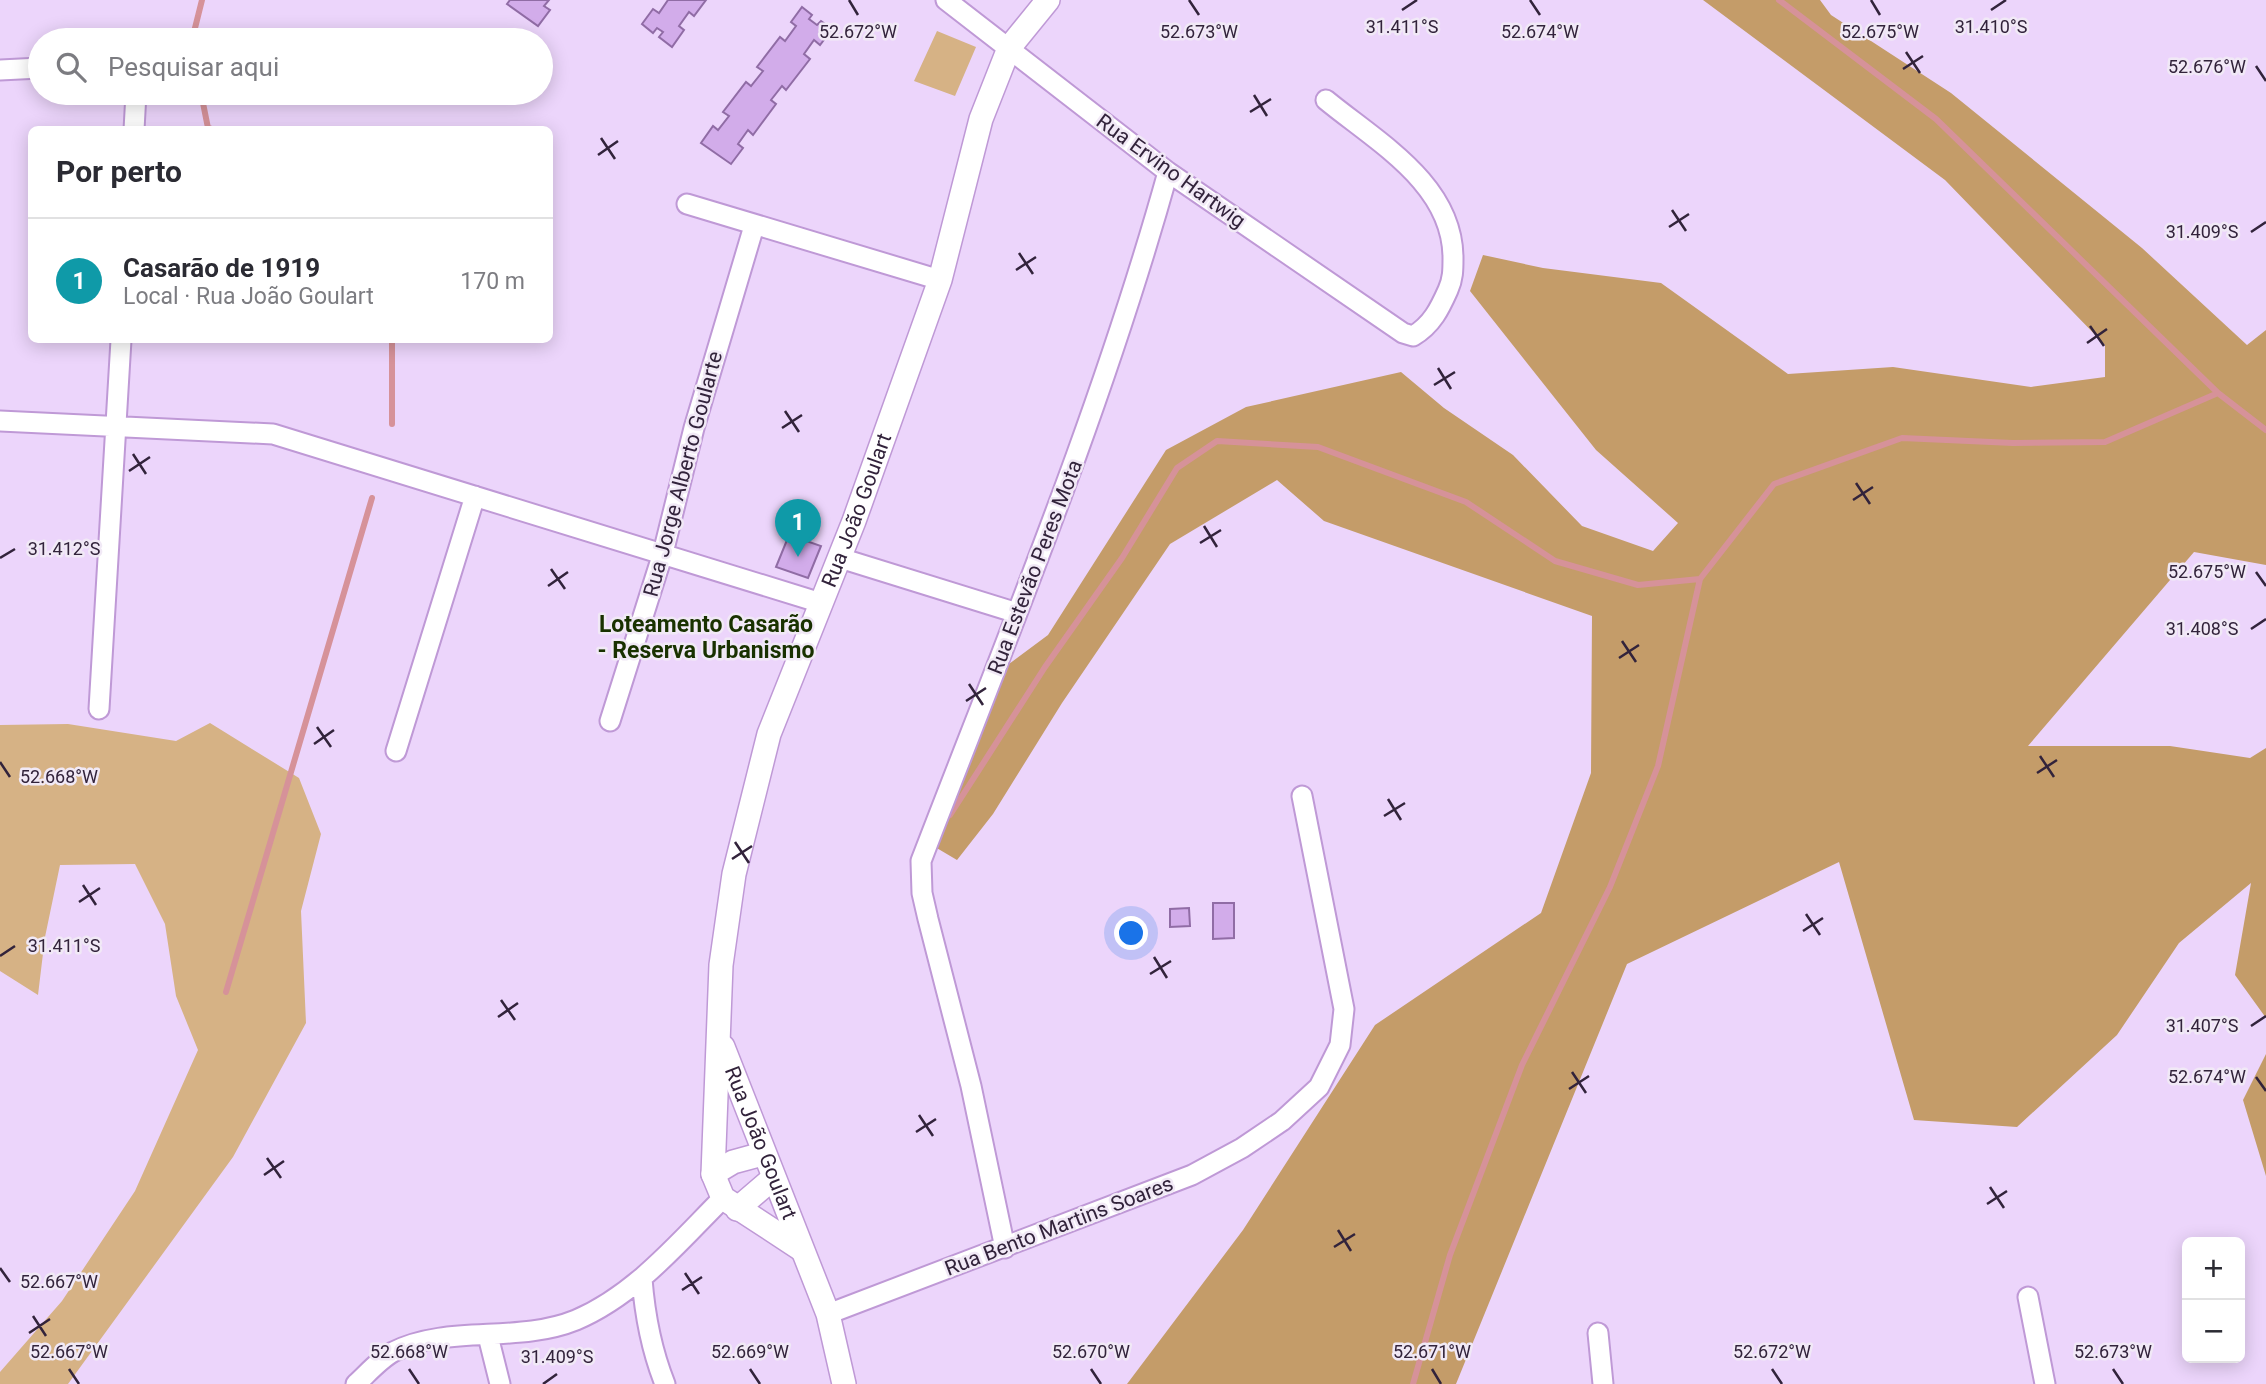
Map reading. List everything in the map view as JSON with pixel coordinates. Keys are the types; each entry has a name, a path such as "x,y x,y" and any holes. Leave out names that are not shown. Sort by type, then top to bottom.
{"street":[{"name":"Rua Ervino Hartwig","path":"946,0 1168,172 1403,334 1413,336 1438,314 1453,280 1453,234 1438,200 1414,172 1326,100"},
{"name":"Rua João Goulart","path":"801,1249 730,1203 713,1174 721,965 734,874 769,734 840,558 940,280 981,119 1009,48 1048,0"},
{"path":"0,70 28,69"},
{"path":"134,126 135,105"},
{"name":"Rua Estevão Peres Mota","path":"1005,1248 971,1086 922,892 922,861 1073,472 1139,277 1168,172"},
{"path":"687,204 940,280"},
{"name":"Rua Jorge Alberto Goularte","path":"610,721 663,554 694,428 754,226"},
{"path":"99,709 121,343"},
{"path":"0,421 273,434 821,603"},
{"path":"396,751 475,496"},
{"path":"840,558 1017,613"},
{"name":"Rua Bento Martins Soares","path":"828,1314 1192,1175 1282,1121 1319,1087 1340,1045 1345,1009 1302,796"},
{"name":"Rua João Goulart","path":"720,1038 762,1154 828,1314 844,1384"},
{"path":"713,1174 733,1162 762,1154"},
{"path":"356,1384 391,1353 427,1340 534,1333 577,1320 642,1279 730,1203 772,1179"},
{"path":"642,1279 647,1329 665,1384"},
{"path":"2028,1297 2045,1384"},
{"path":"1598,1333 1603,1384"},
{"path":"488,1336 500,1384"}],"shaded area":[{"path":"1703,0 1820,0 1831,15 1951,93 2142,248 2247,345 2266,330 2266,565 2194,552 2028,746 2170,746 2250,758 2266,748 2266,1018 2235,975 2251,883 2179,943 2117,1035 2017,1127 1914,1120 1839,862 1627,964 1456,1384 1127,1384 1243,1230 1375,1025 1541,913 1591,773 1592,616 1324,521 1277,480 1170,544 1062,703 993,814 957,860 935,847 1005,667 1048,635 1166,450 1246,407 1401,372 1444,408 1513,455 1582,526 1653,551 1678,523 1596,450 1470,291 1483,255 1543,268 1661,283 1788,374 1893,367 2031,387 2105,377 2105,345 1945,180"},
{"path":"937,31 976,47 955,96 914,81"},
{"path":"210,723 299,778 321,834 301,911 306,1023 233,1157 68,1384 0,1384 0,1372 62,1301 135,1191 198,1050 176,996 165,924 135,864 60,865 45,937 38,995 0,971 0,725 68,724 176,741"},
{"path":"2266,1054 2266,1176 2243,1100"}],"building":[{"path":"510,0 549,0 544,6 550,10 538,26 507,4"},
{"path":"668,0 706,0 694,16 689,12 679,26 684,30 672,47 659,37 663,32 657,28 653,33 642,24 653,9 659,13"},
{"path":"802,7 812,15 809,19 817,25 821,21 832,29 820,45 814,40 804,54 810,59 786,90 782,86 771,100 776,104 753,135 748,130 738,144 743,148 731,164 701,143 713,126 718,130 729,116 723,112 746,82 751,86 763,71 757,67 780,37 785,41 796,26 791,22"},
{"path":"789,535 821,546 808,578 776,567"},
{"path":"1213,903 1234,903 1234,938 1213,939"},
{"path":"1189,908 1190,926 1170,927 1170,909"}],"waterway":[{"path":"195,28 202,0"},
{"path":"1779,0 1936,119 2218,393"},
{"path":"203,105 208,126"},
{"path":"392,343 392,424"},
{"path":"950,815 1045,667 1122,558 1177,468 1217,441 1318,447 1466,502 1555,561 1638,585 1700,579 1774,484 1902,438 2013,443 2105,442 2218,393 2266,430"},
{"path":"226,992 372,498"},
{"path":"1413,1384 1450,1255 1522,1065 1610,887 1658,766 1700,579"}],"place":[{"name":"Casarão de 1919","path":"798,557"}],"district":[{"name":"Loteamento Casarão - Reserva Urbanismo","path":"706,637"}]}
